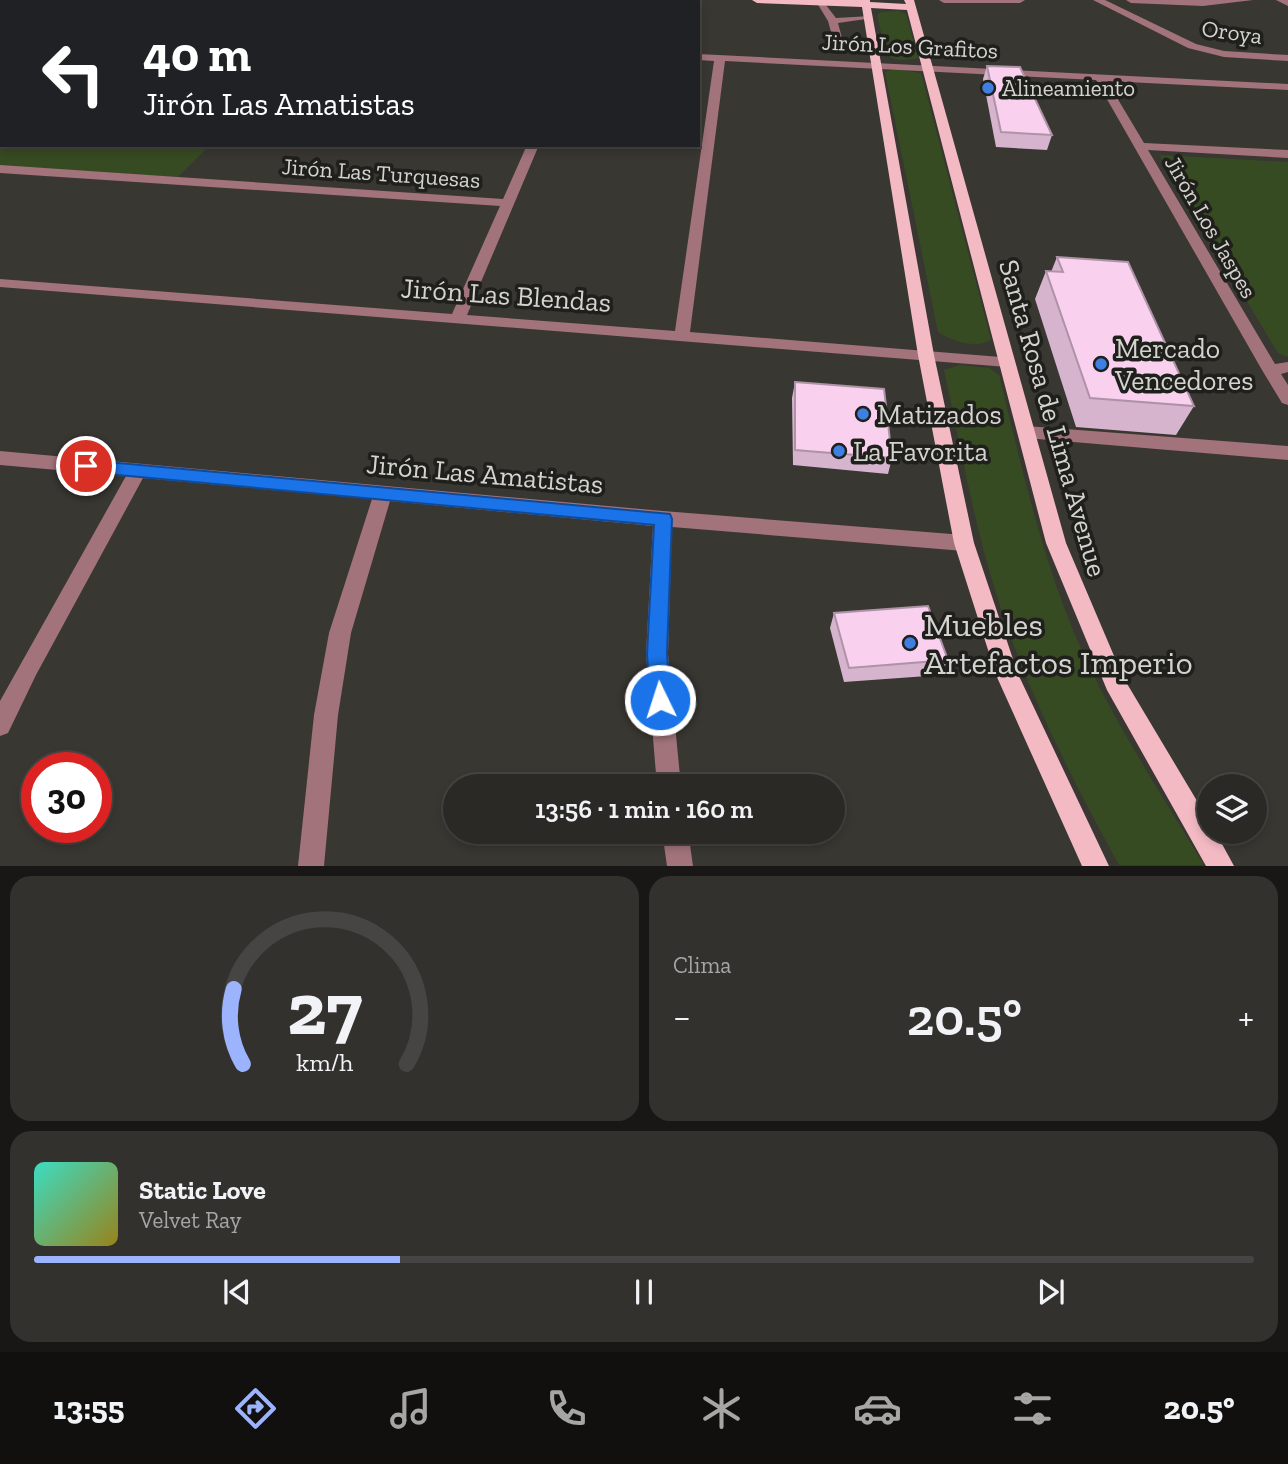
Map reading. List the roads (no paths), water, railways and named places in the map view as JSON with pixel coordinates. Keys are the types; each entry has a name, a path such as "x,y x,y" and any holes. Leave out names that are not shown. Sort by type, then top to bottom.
{"main road":[{"path":"757,0 866,8 910,3"},
{"name":"Santa Rosa de Lima Avenue","path":"910,3 1056,543 1115,683 1221,866"},
{"path":"866,8 926,355 964,543 1007,675 1096,866"}],"street":[{"path":"944,0 1020,0"},
{"name":"Oroya","path":"1098,0 1192,46 1224,54 1288,58"},
{"path":"1131,0 1248,0"},
{"path":"1281,0 1288,3"},
{"path":"822,3 833,21 838,44 876,60"},
{"path":"833,21 866,8"},
{"name":"Jirón Los Grafitos","path":"700,57 876,60 929,68 1288,87"},
{"path":"682,335 720,58"},
{"name":"Jirón Los Jaspes","path":"1099,76 1288,399"},
{"path":"1140,146 1288,155"},
{"path":"458,318 532,147"},
{"name":"Jirón Las Turquesas","path":"0,169 508,202"},
{"name":"Jirón Las Blendas","path":"0,283 1007,362"},
{"path":"1270,370 1288,367"},
{"path":"1026,432 1288,453"},
{"name":"Jirón Las Amatistas","path":"0,458 663,519 964,543"},
{"path":"0,725 48,632 138,471"},
{"path":"311,866 326,715 340,633 383,493"},
{"path":"663,519 657,654 668,774"},
{"path":"677,844 680,866"}],"place":[{"name":"Alineamiento","path":"988,88"},
{"name":"Mercado Vencedores","path":"1101,364"},
{"name":"Matizados","path":"863,414"},
{"name":"La Favorita","path":"839,451"},
{"name":"Muebles Artefactos Imperio","path":"910,643"}]}
